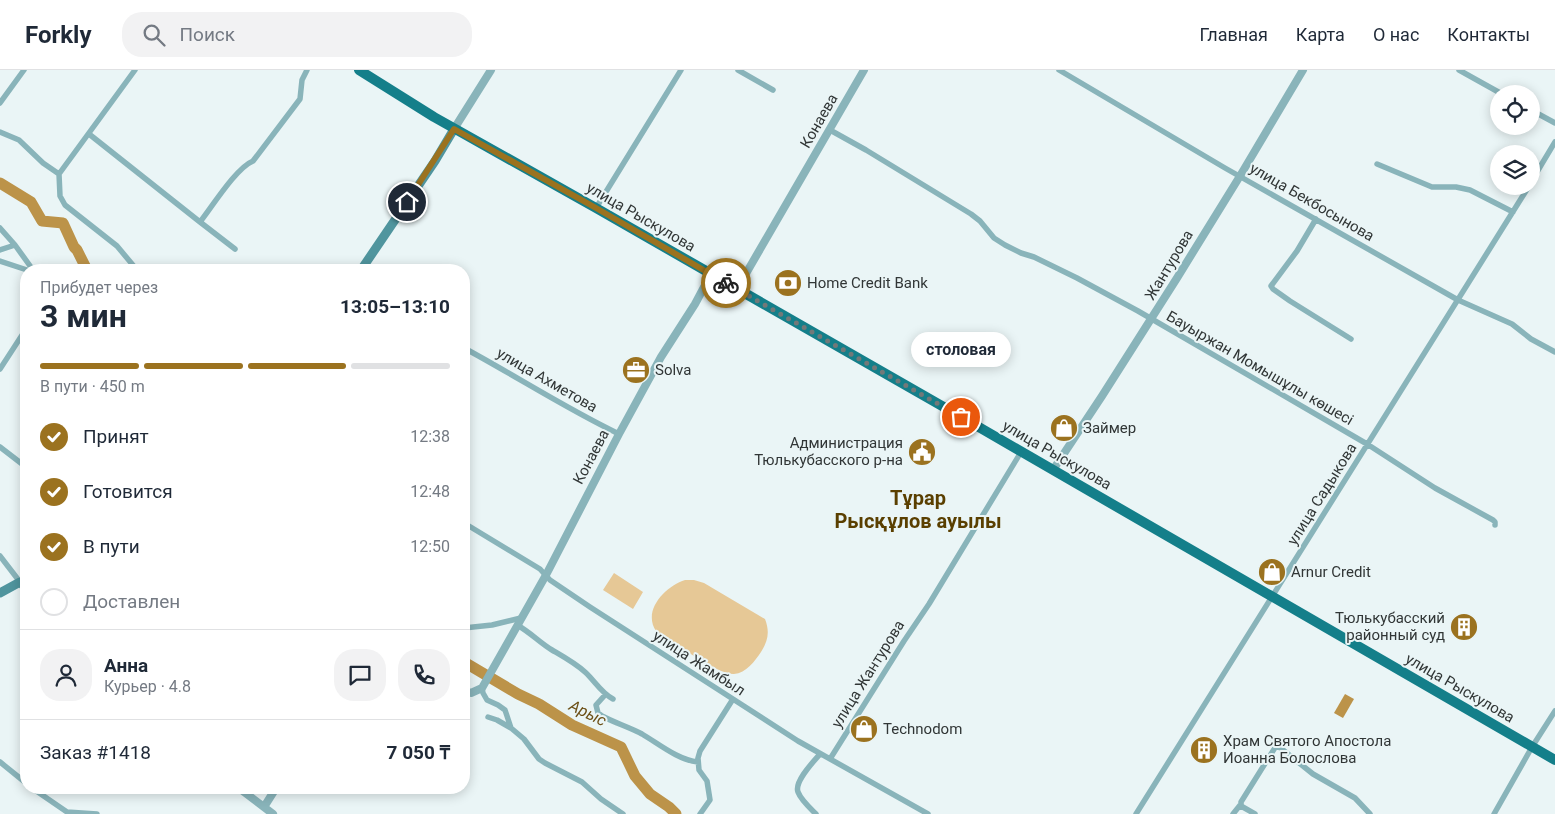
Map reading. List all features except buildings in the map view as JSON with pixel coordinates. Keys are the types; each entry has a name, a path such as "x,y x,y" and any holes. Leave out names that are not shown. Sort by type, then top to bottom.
{"main road":[{"name":"улица Рыскулова","path":"359,70 454,129 596,208 1555,760"},
{"path":"365,264 435,161 454,129"},
{"path":"0,593 20,586"}],"street":[{"path":"0,103 24,70"},
{"path":"132,264 118,246 65,205 60,196 59,174 135,70"},
{"path":"200,222 230,182 248,163 253,161 300,99 302,80 307,70"},
{"path":"454,129 492,70"},
{"path":"596,208 681,70"},
{"path":"738,70 773,90"},
{"name":"Конаева","path":"737,289 864,70"},
{"name":"улица Бекбосынова","path":"1059,70 1458,300 1512,324 1531,339 1555,352"},
{"name":"Жантурова","path":"1053,470 1151,319 1240,176 1302,70"},
{"path":"1459,70 1490,87"},
{"path":"1540,115 1555,123"},
{"name":"Бауыржан Момышұлы көшесі","path":"830,130 971,214 980,221 994,238 1006,246 1077,278 1151,319 1367,444 1436,488 1493,520 1495,522 1494,525"},
{"path":"0,132 19,140 43,164 59,174"},
{"path":"89,134 235,249"},
{"path":"1540,167 1555,142"},
{"path":"1377,164 1432,187 1456,186 1470,190 1513,212"},
{"name":"улица Садыкова","path":"1136,814 1523,195"},
{"path":"1316,219 1297,251 1271,286 1290,301 1351,339"},
{"path":"0,228 29,264"},
{"path":"0,250 15,245"},
{"path":"0,261 20,268"},
{"name":"Конаева","path":"482,688 546,575 618,434 661,357 695,304 711,274"},
{"path":"0,369 20,337"},
{"name":"улица Ахметова","path":"470,351 618,434"},
{"path":"0,447 20,462"},
{"name":"улица Жантурова","path":"830,759 929,604 1021,452"},
{"name":"улица Жамбыл","path":"470,527 540,569 550,580 590,607 820,754 928,814"},
{"path":"0,556 20,581"},
{"path":"470,627 519,622 543,644 564,656 586,673 605,694 613,699"},
{"path":"470,693 482,688 482,693 487,700 505,710 511,728"},
{"path":"605,694 596,705 598,712 614,723 641,734 680,756 698,762"},
{"path":"700,814 710,800 707,780 699,770 700,751 733,699"},
{"path":"1494,814 1555,711"},
{"path":"488,717 511,728 524,739 545,764 582,782 601,799 623,814"},
{"path":"1233,814 1241,804 1274,744 1313,774 1355,798 1370,814"},
{"path":"816,814 798,793 797,786 802,776 820,754"},
{"path":"0,762 20,778"},
{"path":"41,794 67,812 97,814"},
{"path":"247,794 273,814"},
{"path":"264,807 272,794"},
{"path":"1241,804 1241,806 1255,814"}],"shaded area":[{"path":"614,573 643,592 633,609 603,590"},
{"path":"685,580 704,583 765,619 768,636 765,644 756,659 746,669 734,674 717,669 656,631 652,623 654,607 664,593"},
{"path":"1345,694 1354,699 1343,718 1334,713"}],"waterway":[{"name":"Арыс","path":"0,183 31,202 42,221 63,223 84,264"},
{"name":"Арыс","path":"470,666 539,704 572,725 621,747 635,776 650,794 676,814"}],"way so far":[{"path":"726,283 961,417"}],"place":[{"name":"Home Credit Bank","path":"788,283"},
{"name":"Solva","path":"636,370"},
{"name":"столовая","path":"961,417"},
{"name":"Займер","path":"1064,428"},
{"name":"Администрация Тюлькубасского р-на","path":"922,452"},
{"name":"Arnur Credit","path":"1272,572"},
{"name":"Тюлькубасский районный суд","path":"1464,627"},
{"name":"Technodom","path":"864,729"},
{"name":"Храм Святого Апостола Иоанна Болослова","path":"1204,750"}],"district":[{"name":"Тұрар Рысқұлов ауылы","path":"918,510"}],"route":[{"path":"407,202 454,129 726,283"}]}
